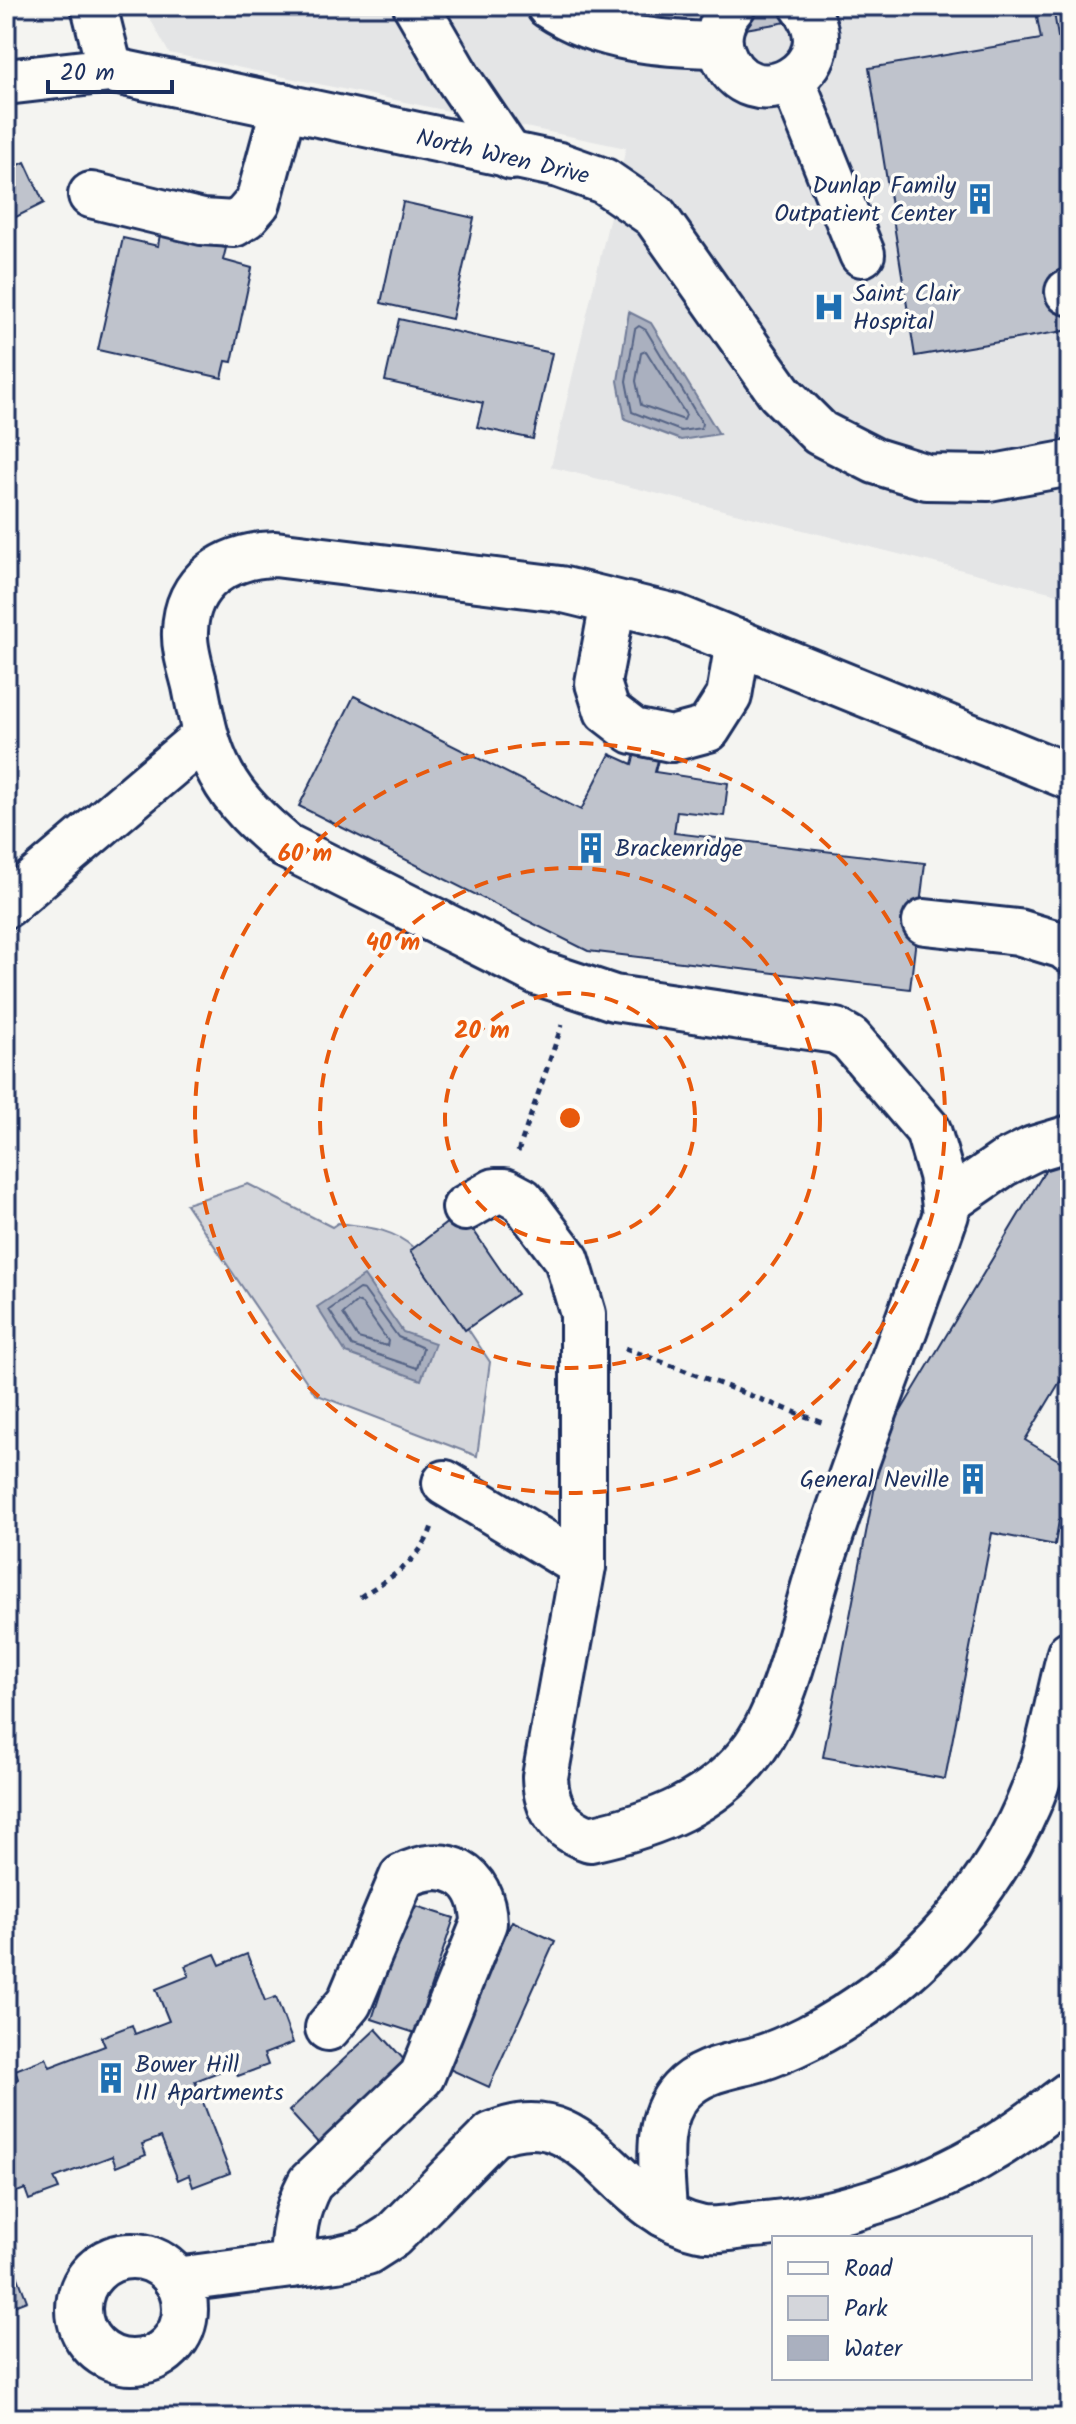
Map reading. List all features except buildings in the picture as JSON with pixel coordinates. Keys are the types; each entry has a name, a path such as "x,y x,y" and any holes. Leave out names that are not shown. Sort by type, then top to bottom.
{"street":[{"path":"94,6 110,70"},
{"path":"416,6 459,80 511,157"},
{"path":"549,6 597,29 660,44 726,26 735,74 749,83 764,87 792,80 812,58 816,44 815,29 803,6"},
{"name":"North Wren Drive","path":"6,82 110,70 559,165 604,181 655,216 780,393 820,433 875,461 927,477 989,478 1070,463"},
{"path":"792,80 862,254"},
{"path":"91,195 202,222 234,224 258,202 284,106"},
{"path":"1003,1164 928,1130 850,1039 836,1031 614,998 539,973 286,846 252,817 228,785 205,736 184,633 189,606 202,582 222,565 248,554 275,554 560,589 675,617 1070,777"},
{"path":"613,603 598,683 607,711 633,731 671,739 708,729 729,696 738,642"},
{"path":"6,905 205,736"},
{"path":"925,922 1018,932 1068,945"},
{"path":"465,1208 486,1193 505,1191 522,1200 567,1260 583,1314 583,1566 545,1777 546,1794 561,1824 590,1839 646,1827 707,1796 755,1746 784,1684 820,1568 946,1214 928,1130"},
{"path":"945,1204 1003,1164 1033,1149 1070,1138"},
{"path":"445,1483 583,1566"},
{"path":"664,2214 663,2132 668,2111 679,2092 696,2078 772,2054 860,2008 921,1959 961,1915 1000,1860 1029,1804 1070,1653"},
{"path":"292,2265 293,2227 299,2203 310,2183 422,2076 434,2054 484,1923 480,1898 466,1877 451,1869 434,1866 402,1877 349,2003 328,2028"},
{"path":"176,2280 367,2252 392,2236 492,2135 513,2125 536,2123 559,2128 579,2140 654,2211 700,2229 773,2224 893,2197 989,2151 1070,2094"}],"path":[{"path":"505,1191 557,1039"},
{"path":"583,1332 867,1439"},
{"path":"360,1597 399,1572 419,1553 429,1538 445,1483"}],"shaded area":[{"name":"Saint Clair Hospital","path":"143,6 1070,6 1070,597 551,467 626,148 169,53"}],"green space":[{"path":"248,1184 332,1227 338,1223 378,1230 396,1236 414,1248 490,1362 477,1456 315,1394 186,1204"}],"water":[{"path":"629,312 651,323 719,434 681,440 625,419 618,381"},
{"path":"364,1276 403,1332 435,1343 421,1380 346,1353 317,1307"}],"place":[{"name":"Dunlap Family Outpatient Center","path":"980,199"},
{"name":"Saint Clair Hospital","path":"829,307"},
{"name":"Brackenridge","path":"591,848"},
{"name":"General Neville","path":"973,1479"},
{"name":"Bower Hill III Apartments","path":"111,2078"}]}
